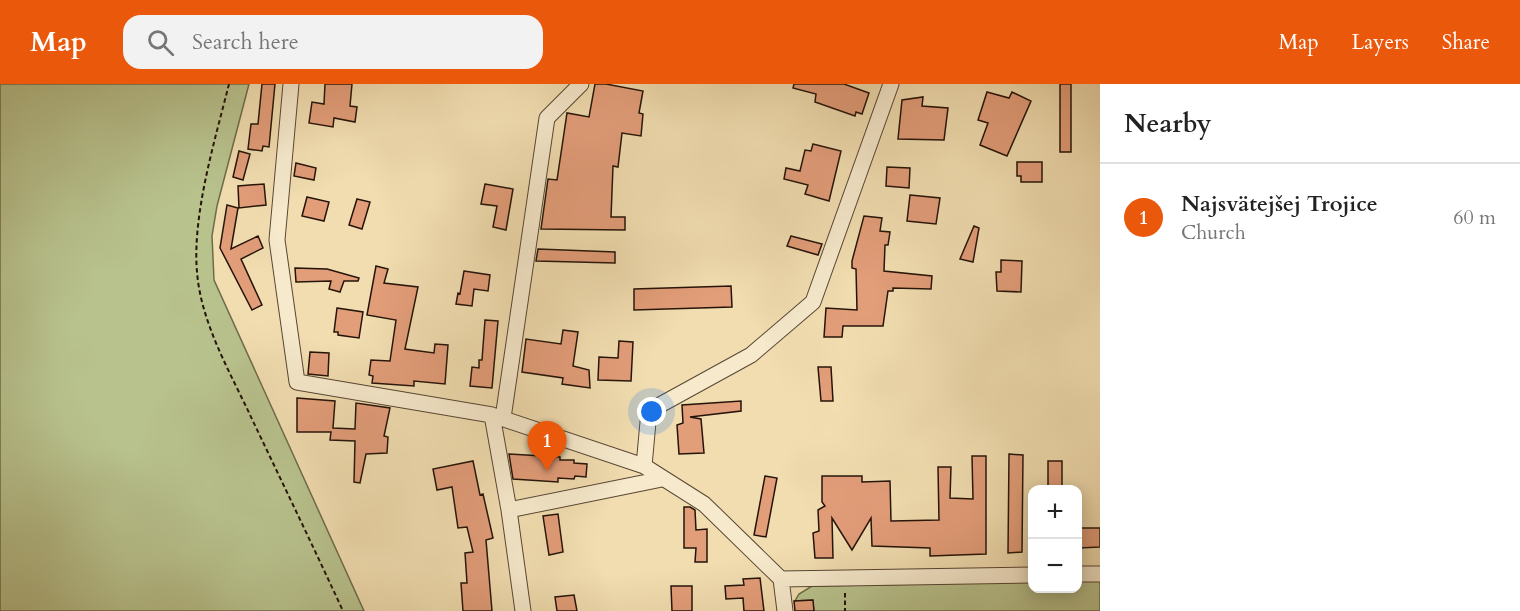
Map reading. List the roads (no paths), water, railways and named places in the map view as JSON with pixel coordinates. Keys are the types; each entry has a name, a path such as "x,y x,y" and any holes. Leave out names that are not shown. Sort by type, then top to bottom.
{"street":[{"path":"291,84 277,240 297,382 497,416 644,466 704,504 781,579 785,611"},
{"path":"523,611 497,416 547,118 581,84"},
{"path":"644,466 649,411 751,355 813,302 891,84"},
{"path":"509,510 662,478"},
{"path":"1082,574 1100,574"},
{"path":"781,579 1028,575"}],"place":[{"name":"Najsvätejšej Trojice","path":"547,471"}]}
